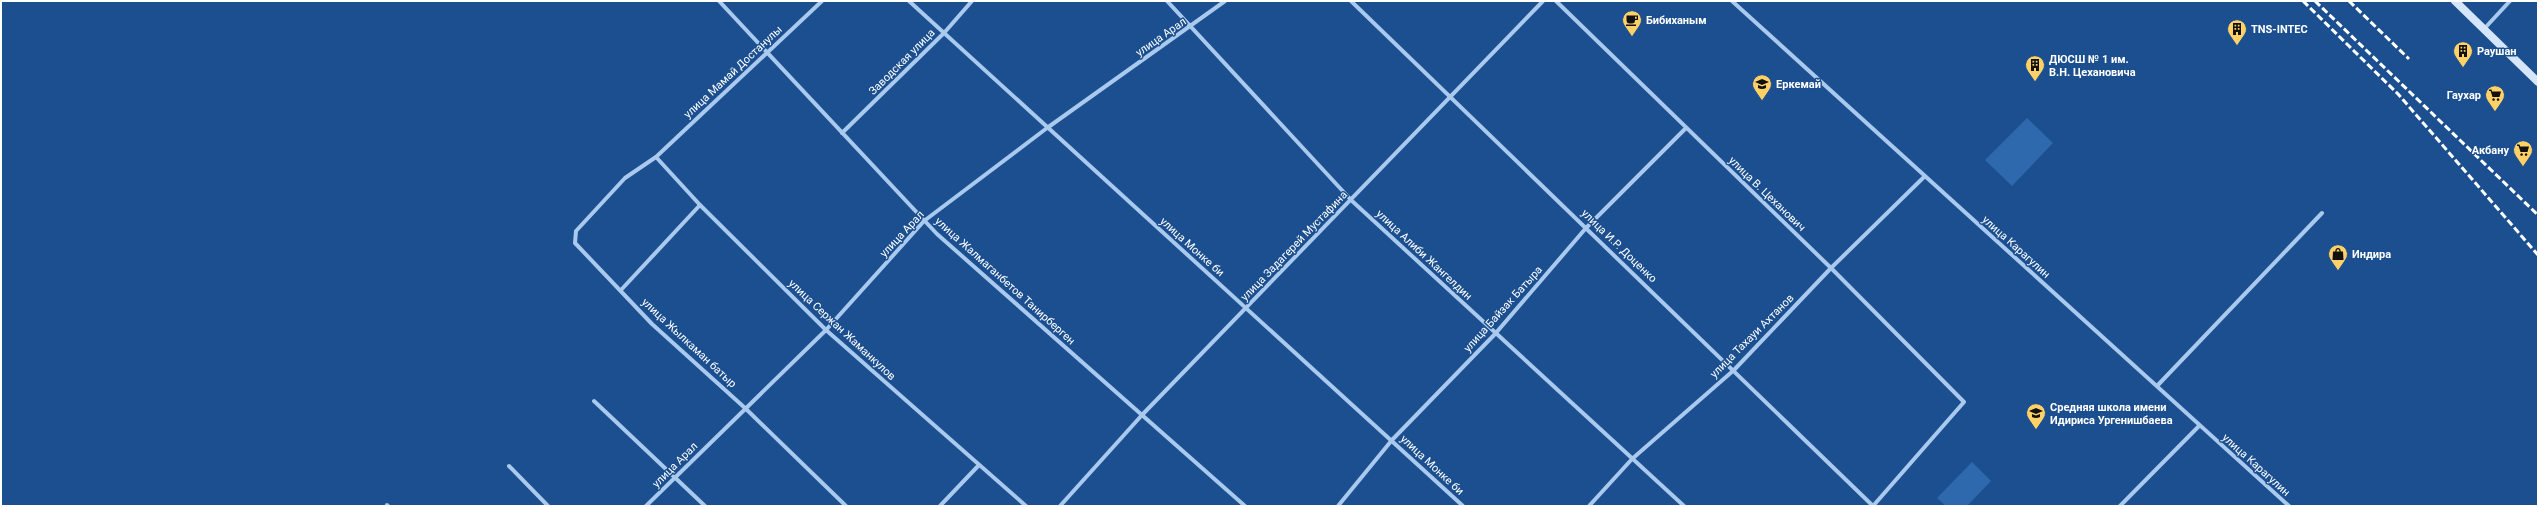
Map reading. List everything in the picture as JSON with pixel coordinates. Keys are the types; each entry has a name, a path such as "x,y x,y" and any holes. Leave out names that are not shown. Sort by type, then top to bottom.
{"street":[{"name":"улица Жалмаганбетов Танирберген","path":"719,1 924,221 1245,506"},
{"name":"улица Мамай Достанулы","path":"656,157 822,1"},
{"name":"улица Монке би","path":"909,1 1463,506"},
{"name":"Заводская улица","path":"842,133 944,33 972,1"},
{"name":"улица Алиби Жангелдин","path":"1167,1 1192,26 1351,200 1495,334 1684,506"},
{"name":"улица Арал","path":"646,506 826,330 924,221 1047,128 1226,1"},
{"name":"улица И.Р. Доценко","path":"1351,1 1873,506"},
{"name":"улица Задагерей Мустафина","path":"1060,506 1142,415 1543,1"},
{"name":"улица В. Цеханович","path":"1556,1 1831,268 1964,402 1873,506"},
{"name":"улица Карагулин","path":"1732,1 2289,506"},
{"path":"2455,1 2538,82"},
{"path":"2484,29 2510,1"},
{"name":"улица Байзак Батыра","path":"1338,506 1392,440 1495,334 1586,228 1686,128"},
{"name":"улица Сержан Жаманкулов","path":"656,157 700,205 826,330 1026,506"},
{"name":"улица Жылкаман батыр","path":"656,157 625,178 576,231 575,243 652,324 745,408 846,506"},
{"name":"улица Тахауи Ахтанов","path":"1590,506 1632,459 1734,370 1831,268 1925,176"},
{"path":"621,290 700,205"},
{"path":"2157,386 2322,213"},
{"path":"594,401 706,506"},
{"path":"2120,506 2200,426"},
{"path":"940,506 979,465"},
{"path":"509,466 548,506"}],"shaded area":[{"path":"2027,118 2053,143 2012,186 1985,160"},
{"path":"1972,462 1991,481 1967,506 1946,506 1937,498"}],"railway":[{"path":"2303,1 2398,94 2538,255"},
{"path":"2315,1 2538,215"},
{"path":"2349,1 2409,59"}],"place":[{"name":"Бибиханым","path":"1632,37"},
{"name":"TNS-INTEC","path":"2237,46"},
{"name":"Раушан","path":"2463,68"},
{"name":"ДЮСШ № 1 им. В.Н. Цехановича","path":"2035,82"},
{"name":"Еркемай","path":"1762,101"},
{"name":"Гаухар","path":"2495,112"},
{"name":"Акбану","path":"2523,167"},
{"name":"Индира","path":"2338,271"},
{"name":"Средняя школа имени Идириса Ургенишбаева","path":"2036,430"}]}
